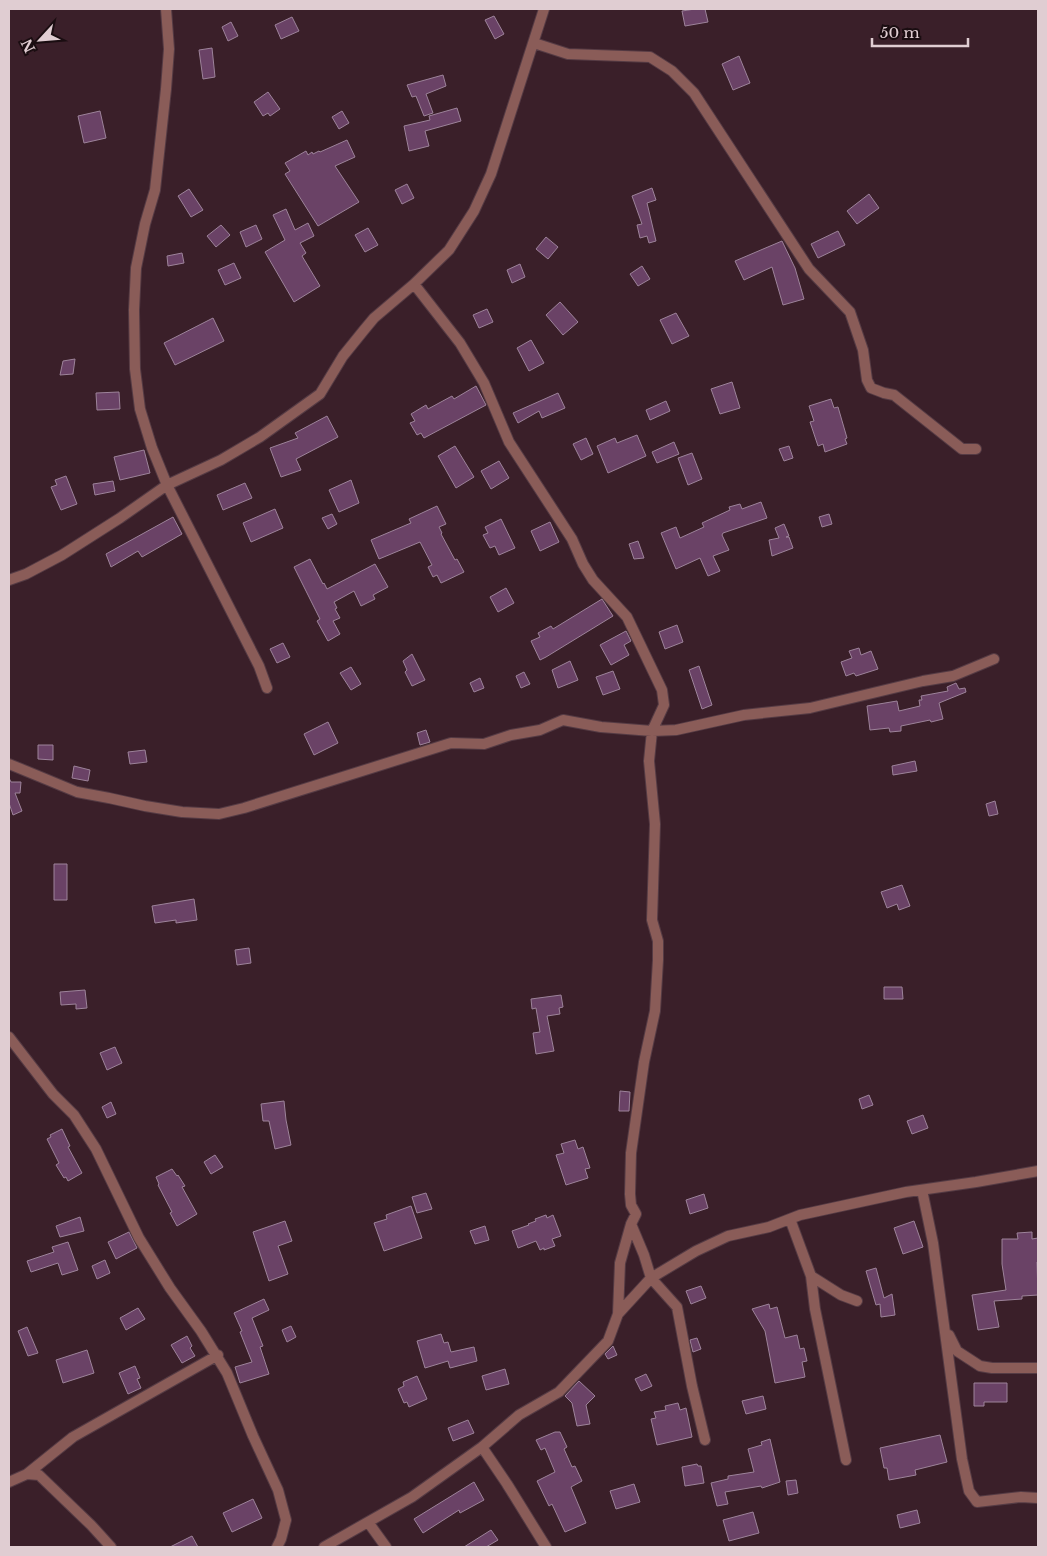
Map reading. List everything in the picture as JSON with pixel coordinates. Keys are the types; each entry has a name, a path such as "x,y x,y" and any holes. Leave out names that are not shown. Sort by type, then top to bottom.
{"street":[{"path":"166,9 169,49 155,190 145,224 136,268 134,310 135,369 140,409 152,448 167,485 259,666 266,688"},
{"path":"9,580 26,574 62,555 167,485 221,460 320,394 343,356 374,318 414,284 448,250 474,211 491,174 544,9"},
{"path":"534,42 568,54 650,57 672,71 694,93 809,269 850,312 864,350 867,380 871,388 884,393 894,394 962,449 976,449"},
{"path":"324,1547 412,1497 482,1447 519,1416 559,1392 608,1341 618,1314 620,1263 631,1224 636,1214 630,1194 632,1153 644,1062 655,1011 658,941 652,920 655,824 649,761 652,731 664,706 662,690 627,617 598,587 588,573 572,539 509,442 484,383 460,343 414,284"},
{"path":"9,764 77,792 182,812 219,814 244,808 451,743 484,744 511,735 540,730 563,720 601,727 652,731 676,730 744,715 810,708 953,676 994,659"},
{"path":"9,1038 52,1094 74,1115 96,1149 139,1238 170,1288 228,1373 252,1436 278,1490 286,1520 282,1539 278,1547"},
{"path":"618,1314 651,1278 696,1251 728,1236 769,1227 800,1215 848,1204 1038,1170"},
{"path":"922,1190 933,1243 962,1459 969,1491 976,1502 1021,1497 1038,1498"},
{"path":"790,1219 811,1276 819,1328 846,1460"},
{"path":"631,1224 651,1278 677,1307 692,1386 705,1440"},
{"path":"811,1276 841,1295 857,1301"},
{"path":"944,1324 956,1351 980,1366 992,1368 1038,1368"},
{"path":"9,1482 27,1474 73,1437 218,1356"},
{"path":"482,1447 508,1484 546,1547"},
{"path":"27,1474 39,1475 111,1547"},
{"path":"368,1522 386,1547"}],"building":[{"path":"705,9 708,22 685,26 682,11"},
{"path":"494,16 504,34 495,39 485,20"},
{"path":"292,17 299,31 281,39 275,25"},
{"path":"231,22 238,36 228,41 222,27"},
{"path":"212,48 215,77 203,79 199,50"},
{"path":"739,56 750,83 733,90 722,64"},
{"path":"443,75 446,86 426,94 433,113 424,116 416,96 412,97 407,85"},
{"path":"268,92 280,109 270,116 268,113 263,116 254,102"},
{"path":"457,108 461,121 425,131 429,146 409,151 404,126 430,120 429,116"},
{"path":"100,111 106,138 84,143 78,116"},
{"path":"342,111 349,123 339,129 332,117"},
{"path":"347,140 355,157 335,166 359,202 318,226 285,174 290,171 285,163 306,151 308,155 312,152 313,154"},
{"path":"407,184 414,198 402,204 395,190"},
{"path":"652,188 656,200 647,203 656,241 649,243 647,236 640,238 637,225 642,224 632,196"},
{"path":"189,189 203,210 191,217 178,196"},
{"path":"869,194 879,208 857,224 847,211"},
{"path":"286,209 295,230 308,223 314,236 300,243 306,253 302,256 320,286 294,302 265,252 285,240 273,215"},
{"path":"221,225 230,235 216,247 207,236"},
{"path":"256,225 262,239 246,247 240,232"},
{"path":"368,228 378,245 365,252 355,235"},
{"path":"838,231 845,245 818,258 811,244"},
{"path":"546,237 558,247 548,259 536,249"},
{"path":"782,241 795,268 804,299 783,305 772,267 744,280 735,261"},
{"path":"182,253 184,263 168,266 167,256"},
{"path":"234,263 241,278 225,285 218,270"},
{"path":"520,264 525,277 512,283 507,270"},
{"path":"642,266 650,279 638,286 630,274"},
{"path":"560,302 578,322 563,335 546,315"},
{"path":"487,309 493,322 479,328 473,315"},
{"path":"676,313 689,336 672,344 660,320"},
{"path":"213,318 224,341 175,365 164,343"},
{"path":"531,340 544,363 529,371 517,348"},
{"path":"75,359 73,374 60,375 63,361"},
{"path":"732,382 740,408 720,414 711,389"},
{"path":"476,386 486,405 424,438 421,433 417,435 410,423 415,421 411,414 426,405 428,409 452,396 454,399"},
{"path":"119,392 120,409 97,410 96,393"},
{"path":"558,393 565,408 542,418 539,411 518,423 513,413"},
{"path":"831,399 834,408 838,407 847,444 825,452 823,444 818,446 810,422 814,421 809,406"},
{"path":"666,401 670,411 650,420 646,410"},
{"path":"327,416 338,437 296,459 301,470 281,477 270,448 298,438 295,433"},
{"path":"637,435 646,456 608,473 597,446 615,438 617,443"},
{"path":"586,438 593,454 581,460 573,444"},
{"path":"674,442 679,454 657,463 652,452"},
{"path":"455,446 474,477 456,488 438,456"},
{"path":"789,446 793,458 784,461 779,449"},
{"path":"144,450 150,473 120,480 114,457"},
{"path":"692,453 702,479 688,485 678,458"},
{"path":"499,461 509,478 491,489 481,471"},
{"path":"66,476 77,504 61,510 51,487 57,485 55,480"},
{"path":"351,480 359,503 339,512 329,490"},
{"path":"113,481 115,491 95,495 93,484"},
{"path":"245,483 252,498 223,510 217,495"},
{"path":"761,502 767,518 723,533 722,535 729,550 713,556 720,571 708,576 700,558 676,569 661,533 676,527 680,538 704,527 702,523 730,510 729,507 740,504 742,509"},
{"path":"437,506 446,524 439,527 441,534 464,572 441,583 437,575 433,577 428,567 432,565 420,542 379,559 371,540 411,523 409,519"},
{"path":"275,509 283,528 251,542 243,523"},
{"path":"332,514 337,524 328,529 322,518"},
{"path":"829,514 832,524 822,527 819,517"},
{"path":"173,517 182,534 142,557 138,551 111,567 106,554"},
{"path":"501,519 515,548 499,555 495,546 490,548 483,535 488,533 485,527"},
{"path":"550,522 559,542 540,551 531,531"},
{"path":"784,524 789,536 786,537 789,537 793,548 772,556 769,540 779,538 775,528"},
{"path":"638,541 644,558 634,559 629,544"},
{"path":"310,559 327,589 375,564 388,587 373,595 375,599 361,606 354,591 334,602 337,608 335,609 340,618 333,621 340,634 328,641 317,621 320,619 294,567"},
{"path":"506,588 514,603 498,612 490,597"},
{"path":"602,599 613,616 540,660 531,641 540,637 538,633 551,626 553,629"},
{"path":"677,625 683,642 665,649 659,632"},
{"path":"626,631 631,641 624,645 629,655 611,665 600,645"},
{"path":"283,643 290,657 277,663 270,649"},
{"path":"859,648 861,655 871,651 878,669 856,676 854,673 846,676 841,662 852,658 849,651"},
{"path":"412,654 425,680 412,686 405,672 407,670 403,661"},
{"path":"570,661 578,680 558,688 552,670"},
{"path":"699,666 712,705 702,709 689,670"},
{"path":"351,667 361,684 351,690 340,673"},
{"path":"613,671 620,689 603,695 596,677"},
{"path":"524,672 530,684 521,688 516,676"},
{"path":"480,678 484,688 474,692 470,683"},
{"path":"956,683 959,689 965,688 966,692 939,703 943,719 901,726 901,731 890,732 889,728 870,730 867,706 897,701 899,711 920,706 919,700 922,700 921,696 948,691 947,687"},
{"path":"328,722 338,743 314,755 304,734"},
{"path":"426,730 430,742 420,745 417,733"},
{"path":"38,745 53,745 53,760 38,759"},
{"path":"145,750 147,762 130,764 128,752"},
{"path":"915,761 917,771 893,775 892,766"},
{"path":"74,766 90,770 88,781 72,778"},
{"path":"9,778 11,782 21,782 20,793 15,793 22,811 13,815 9,803"},
{"path":"995,801 998,814 989,816 986,804"},
{"path":"54,864 67,864 67,900 54,900"},
{"path":"902,885 910,906 899,910 897,904 887,908 881,892"},
{"path":"194,899 197,920 155,923 152,906"},
{"path":"249,948 251,963 237,965 235,950"},
{"path":"884,987 902,987 903,999 884,999"},
{"path":"85,990 87,1008 76,1009 76,1004 61,1005 60,992"},
{"path":"561,995 563,1007 559,1008 560,1014 547,1016 554,1051 536,1054 533,1033 540,1032 536,1008 532,1009 531,999"},
{"path":"115,1047 122,1063 107,1070 100,1053"},
{"path":"620,1091 630,1092 629,1111 619,1111"},
{"path":"869,1095 873,1105 862,1109 859,1099"},
{"path":"284,1101 291,1145 275,1149 269,1121 263,1121 261,1104"},
{"path":"111,1102 116,1114 107,1118 102,1107"},
{"path":"923,1115 928,1128 912,1134 907,1121"},
{"path":"62,1129 70,1146 68,1147 82,1173 68,1181 56,1165 59,1163 47,1139 51,1137 50,1135"},
{"path":"575,1140 578,1149 583,1147 590,1168 585,1169 588,1178 566,1185 556,1155 564,1153 561,1144"},
{"path":"215,1155 223,1167 211,1174 204,1162"},
{"path":"172,1169 185,1186 182,1187 197,1214 177,1226 156,1177"},
{"path":"426,1193 432,1209 417,1213 412,1197"},
{"path":"704,1194 708,1208 690,1214 686,1200"},
{"path":"411,1206 422,1238 384,1251 374,1223 387,1219 386,1215"},
{"path":"546,1215 547,1218 553,1215 561,1236 552,1239 555,1246 540,1250 536,1241 518,1248 512,1231 529,1225 536,1221 535,1219"},
{"path":"80,1217 84,1231 60,1237 56,1226"},
{"path":"285,1221 292,1241 278,1246 288,1274 269,1281 253,1232"},
{"path":"914,1221 923,1247 903,1254 894,1228"},
{"path":"485,1226 489,1240 475,1244 470,1231"},
{"path":"129,1232 137,1248 116,1259 108,1242"},
{"path":"1032,1232 1032,1239 1038,1238 1038,1295 1022,1296 1022,1299 994,1301 999,1327 978,1330 972,1295 1006,1290 1002,1264 1002,1239 1018,1239 1017,1233"},
{"path":"68,1242 78,1270 62,1275 58,1263 31,1272 27,1261 54,1252 52,1247"},
{"path":"105,1260 110,1273 97,1279 92,1266"},
{"path":"876,1268 884,1298 892,1294 895,1315 881,1317 880,1304 876,1305 866,1271"},
{"path":"701,1286 706,1298 691,1304 686,1291"},
{"path":"264,1299 269,1310 252,1318 263,1346 260,1347 269,1374 240,1383 235,1367 252,1362 234,1313"},
{"path":"769,1304 770,1309 777,1307 785,1338 797,1335 800,1349 804,1348 807,1361 802,1362 805,1377 775,1383 765,1331 752,1309"},
{"path":"138,1308 145,1319 126,1330 120,1318"},
{"path":"291,1326 296,1337 287,1342 282,1330"},
{"path":"27,1327 38,1353 28,1356 18,1331"},
{"path":"441,1334 444,1343 448,1342 451,1352 474,1347 477,1361 450,1368 448,1361 425,1368 417,1341"},
{"path":"187,1336 192,1346 190,1348 195,1356 182,1363 171,1345"},
{"path":"697,1338 701,1349 693,1352 690,1340"},
{"path":"613,1346 617,1355 608,1359 605,1354"},
{"path":"87,1350 94,1373 63,1383 56,1360"},
{"path":"135,1366 140,1378 137,1379 141,1388 128,1394 119,1373"},
{"path":"505,1369 509,1384 486,1390 482,1376"},
{"path":"646,1374 652,1386 641,1391 635,1379"},
{"path":"417,1376 427,1399 409,1407 407,1402 404,1403 398,1389 404,1386 403,1382"},
{"path":"579,1381 595,1396 586,1405 590,1424 577,1426 572,1403 565,1396"},
{"path":"974,1383 1007,1383 1007,1402 984,1402 984,1406 974,1406"},
{"path":"763,1396 766,1409 746,1414 742,1401"},
{"path":"678,1403 680,1410 686,1408 692,1437 657,1445 651,1419 656,1418 654,1412 666,1410 665,1406"},
{"path":"468,1420 474,1433 453,1441 448,1428"},
{"path":"555,1432 560,1432 567,1447 564,1449 572,1467 575,1466 582,1481 571,1487 586,1523 565,1532 552,1504 549,1506 537,1481 555,1472 545,1448 541,1450 536,1440"},
{"path":"940,1435 947,1462 915,1470 916,1475 889,1480 887,1468 884,1468 880,1448"},
{"path":"770,1439 780,1482 762,1488 761,1486 725,1492 728,1504 717,1506 711,1483 728,1479 728,1476 754,1472 748,1449 762,1445 761,1442"},
{"path":"697,1464 701,1466 704,1483 685,1486 682,1467"},
{"path":"796,1480 798,1493 788,1495 786,1481"},
{"path":"474,1482 484,1500 460,1513 459,1510 423,1533 414,1519"},
{"path":"634,1484 640,1502 616,1509 610,1491"},
{"path":"253,1499 262,1518 232,1532 223,1513"},
{"path":"917,1510 920,1523 900,1528 897,1515"},
{"path":"753,1512 759,1533 729,1541 723,1520"},
{"path":"491,1530 498,1540 486,1547 464,1547"},
{"path":"192,1536 198,1547 170,1547"}]}
